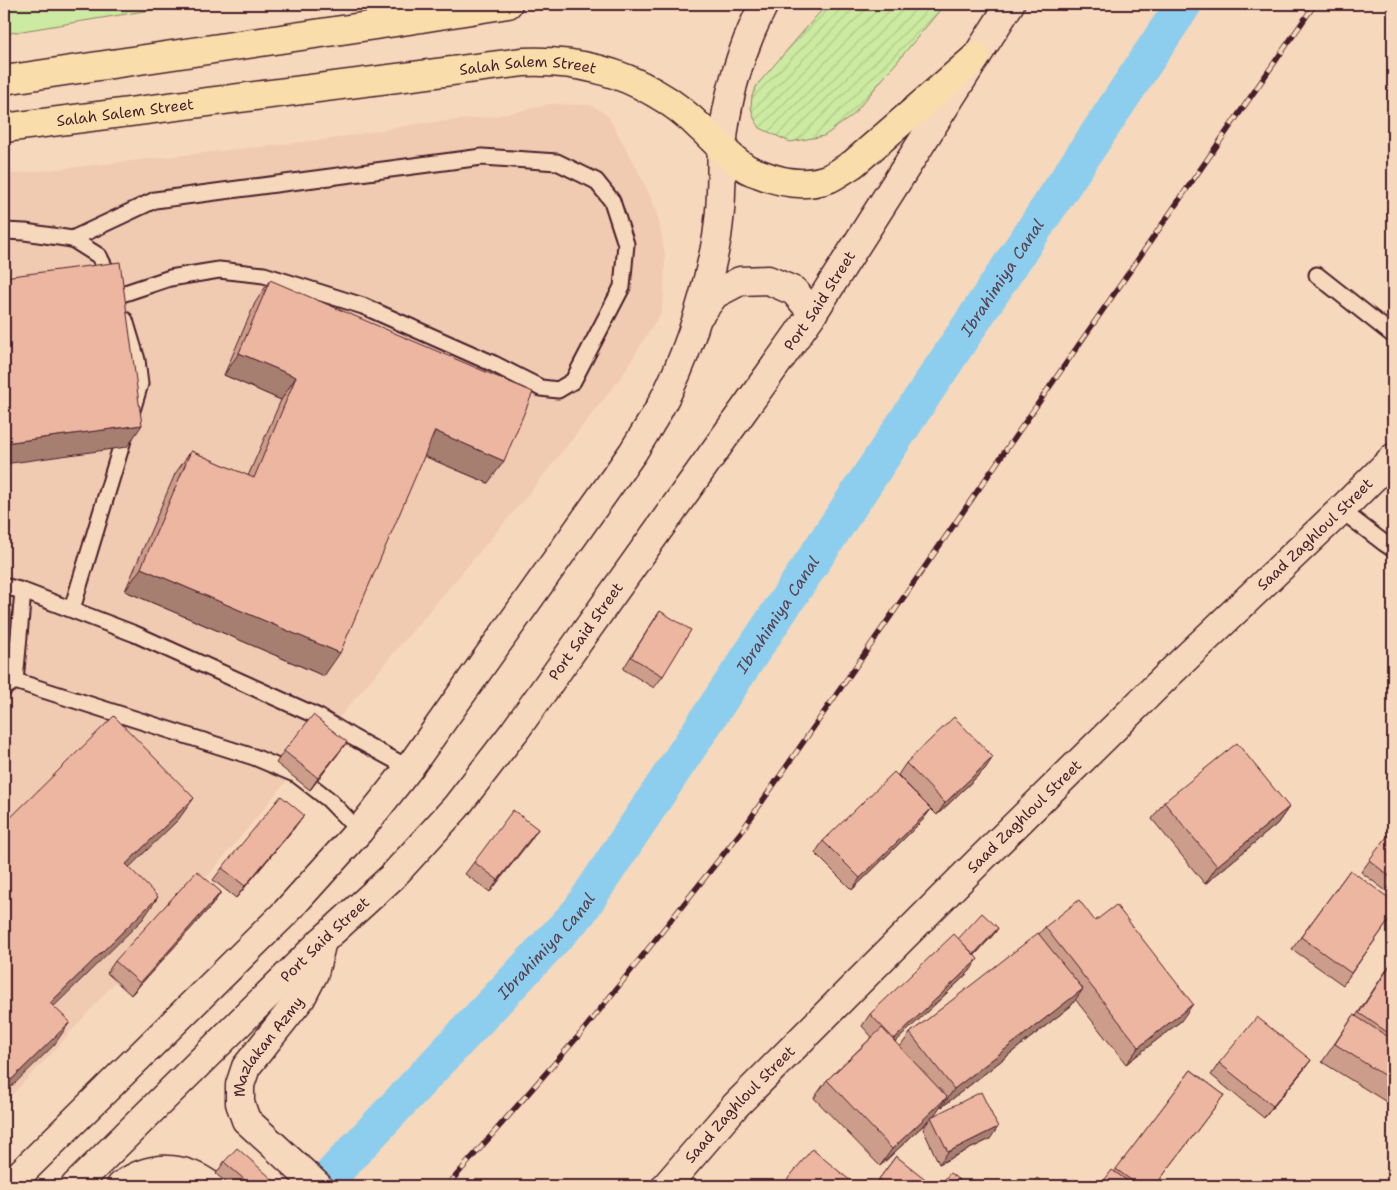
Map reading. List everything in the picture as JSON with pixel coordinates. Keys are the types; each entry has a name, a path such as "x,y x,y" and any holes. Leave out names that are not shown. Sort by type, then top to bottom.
{"main road":[{"path":"4,80 508,4"},
{"path":"8,1186 286,912 359,831 409,768 633,452 663,401 681,363 698,317 709,276 717,234 722,150 730,100 743,51 764,4"},
{"name":"Port Said Street","path":"76,1186 322,941 392,877 456,807 519,724 813,313 1010,4"},
{"name":"Salah Salem Street","path":"4,128 523,62 547,61 596,68 626,78 654,92 680,110 722,150 747,169 777,181 804,183 830,178 853,164 976,57"},
{"path":"698,317 715,294 740,281 768,280 794,291 813,313"},
{"name":"Saad Zaghloul Street","path":"666,1186 734,1106 988,851 1393,458"},
{"name":"Mazlakan Azmy","path":"318,1186 246,1120 240,1103 240,1085 246,1067 300,998 314,973 322,941"},
{"path":"121,1186 141,1174 160,1170 180,1171 200,1178 211,1186"}],"lane":[{"path":"72,239 155,200 482,157 557,162 596,180 612,200 626,244 622,287 573,381 558,390 541,388 494,364 363,306 264,275 219,270 170,278 119,294"},
{"path":"4,231 72,239 99,256 119,294 137,360 140,384 72,609"},
{"path":"1317,276 1393,335"},
{"path":"1341,510 1393,549"},
{"path":"4,586 23,591 135,634 319,717 409,768"},
{"path":"23,591 9,685 254,757 297,775 328,799 359,831"}],"shaded area":[{"path":"551,104 590,105 600,110 609,118 634,163 651,198 659,222 665,256 664,293 661,312 621,377 531,491 347,708 188,900 51,1054 4,1103 4,175 331,139 418,124 497,116"}],"green space":[{"path":"4,4 187,4 4,34"},
{"path":"827,4 945,4 852,116 824,136 790,142 760,128 754,118 751,107 752,96 757,85"}],"building":[{"path":"120,262 142,425 4,443 4,277"},
{"path":"270,280 533,392 504,461 435,431 340,653 141,568 191,451 254,478 296,377 239,353"},
{"path":"660,611 691,630 663,676 631,657"},
{"path":"313,715 347,742 318,778 284,751"},
{"path":"114,716 194,798 126,864 158,897 50,1003 70,1022 4,1087 4,824"},
{"path":"954,717 993,757 945,803 906,763"},
{"path":"1237,743 1289,807 1217,866 1164,802"},
{"path":"894,772 931,809 860,878 823,841"},
{"path":"281,796 304,815 245,886 222,868"},
{"path":"513,810 538,829 498,880 474,862"},
{"path":"1393,829 1393,879 1369,860"},
{"path":"1350,870 1393,901 1393,915 1351,973 1301,937"},
{"path":"197,871 221,892 140,983 115,961"},
{"path":"1079,900 1095,921 1116,905 1193,1004 1139,1047 1045,927"},
{"path":"982,913 998,928 974,954 958,939"},
{"path":"1038,933 1083,989 954,1089 910,1033"},
{"path":"954,934 978,959 894,1039 870,1014"},
{"path":"1393,961 1393,1036 1359,1013"},
{"path":"1354,1015 1393,1040 1393,1081 1335,1044"},
{"path":"1257,1017 1311,1060 1273,1106 1219,1063"},
{"path":"882,1028 947,1097 892,1149 827,1080"},
{"path":"1191,1070 1224,1095 1155,1186 1139,1186 1116,1169"},
{"path":"981,1092 998,1127 948,1152 931,1117"},
{"path":"237,1148 280,1186 252,1186 224,1162"},
{"path":"812,1149 852,1182 849,1186 782,1186"},
{"path":"896,1156 933,1185 888,1186 879,1179"},
{"path":"1112,1170 1135,1186 1100,1186"},
{"path":"950,1173 967,1186 939,1186"},
{"path":"1037,1178 1048,1186 1030,1186"}],"waterway":[{"name":"Ibrahimiya Canal","path":"321,1186 579,912 1184,4"}],"railway":[{"path":"447,1186 582,1032 741,832 1315,4"}]}
